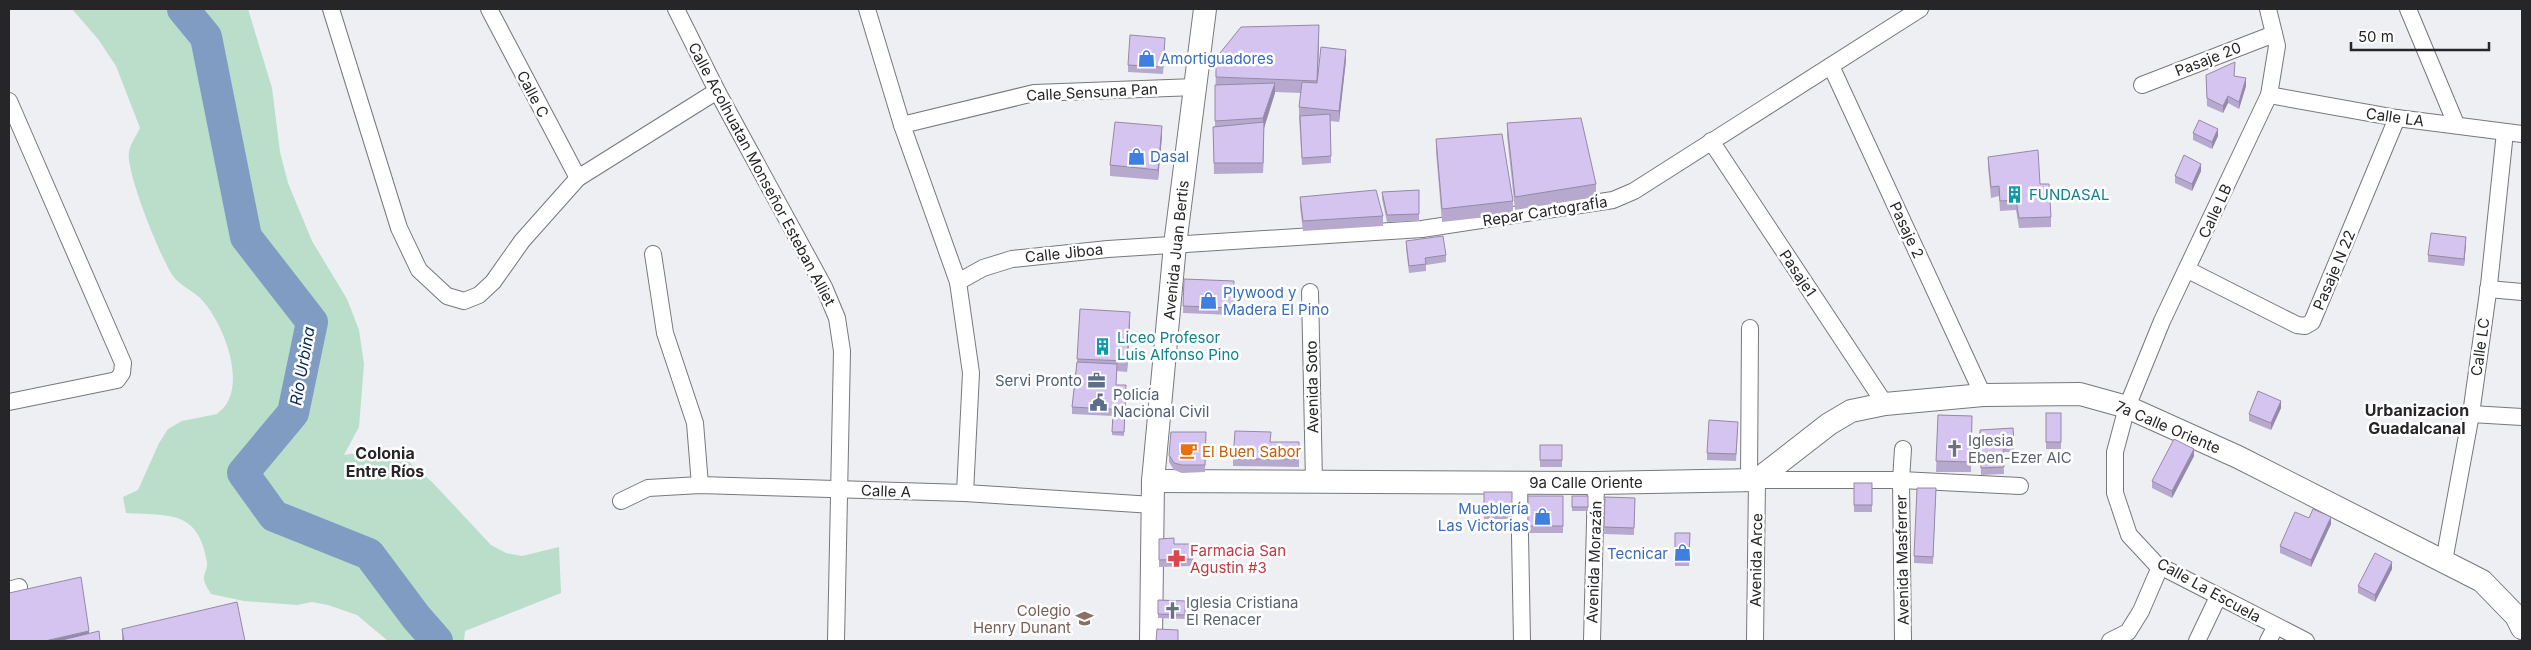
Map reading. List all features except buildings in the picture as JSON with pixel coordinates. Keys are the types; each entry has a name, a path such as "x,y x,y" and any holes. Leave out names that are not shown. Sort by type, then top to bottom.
{"street":[{"path":"331,9 399,228 419,270 447,296 464,301 479,295 493,282 522,241 578,178 717,90"},
{"name":"Calle C","path":"488,9 578,178"},
{"name":"Calle Acolhuatan Monseñor Esteban Alliet","path":"676,9 717,90 824,287 837,318 842,351 836,641"},
{"path":"867,9 902,125 958,282 971,373 965,493"},
{"name":"Avenida Juan Bertis","path":"1151,641 1153,481 1175,245 1205,9"},
{"name":"Repar CartografÍa","path":"1175,245 1422,229 1613,200 1634,190 1920,9"},
{"name":"Calle LB","path":"2127,407 2162,321 2188,270 2269,95 2277,46 2268,9"},
{"path":"2408,9 2456,124"},
{"name":"Pasaje 20","path":"2142,85 2274,34"},
{"name":"Pasaje 2","path":"1831,66 1983,395"},
{"name":"Calle Sensuna Pan","path":"902,125 1034,93 1196,87"},
{"name":"Calle LA","path":"2269,95 2397,118 2456,124 2522,134"},
{"path":"9,101 123,363 122,373 117,380 9,402"},
{"name":"Pasaje N 22","path":"2188,270 2297,325 2305,326 2312,322 2397,118"},
{"name":"Calle LC","path":"2444,561 2471,414 2488,289 2505,132"},
{"name":"Pasaje1","path":"1711,141 1885,404"},
{"name":"Calle Jiboa","path":"958,282 983,268 1012,259 1108,249 1175,245"},
{"path":"653,254 665,332 695,423 700,485"},
{"path":"2488,289 2522,292"},
{"name":"Avenida Soto","path":"1310,292 1314,482"},
{"name":"Avenida Arce","path":"1750,328 1755,641"},
{"name":"7a Calle Oriente","path":"1753,480 1829,424 1851,411 1885,404 1983,395 2080,394 2127,407 2238,457 2482,581 2516,616 2522,628"},
{"name":"Calle La Escuela","path":"2127,407 2115,452 2115,493 2129,535 2160,567 2306,641"},
{"path":"2471,414 2522,417"},
{"name":"Avenida Masferrer","path":"1903,449 1901,480 1903,641"},
{"name":"9a Calle Oriente","path":"1153,481 1596,483 1901,480 2020,486"},
{"path":"1519,482 1522,641"},
{"name":"Avenida Morazán","path":"1592,641 1596,483"},
{"name":"Calle A","path":"621,500 648,488 700,485 965,493 1152,505"},
{"path":"2110,641 2128,632 2141,611 2160,567"},
{"path":"2197,641 2218,597"},
{"path":"2268,641 2276,626"}],"green space":[{"path":"72,9 248,9 272,88 280,152 288,183 312,241 347,299 359,330 364,364 359,427 344,455 387,448 407,460 433,483 491,545 506,553 522,556 559,547 561,593 465,631 464,641 388,641 357,615 328,605 312,602 297,605 244,601 211,594 204,580 207,562 203,545 197,532 189,524 168,516 126,513 123,497 138,490 159,443 168,429 182,421 217,414 226,404 232,391 233,377 228,348 215,319 200,298 173,276 160,252 145,214 132,177 129,162 129,152 140,128 116,66 98,39"}],"waterway":[{"name":"Río Urbina","path":"183,9 206,37 246,237 312,322 293,413 243,473 274,516 369,554 416,617 437,641"}],"place":[{"name":"Amortiguadores","path":"1146,58"},
{"name":"Dasal","path":"1136,156"},
{"name":"FUNDASAL","path":"2015,194"},
{"name":"Plywood y Madera El Pino","path":"1209,301"},
{"name":"Liceo Profesor Luis Alfonso Pino","path":"1103,346"},
{"name":"Servi Pronto","path":"1096,380"},
{"name":"Policía Nacional Civil","path":"1099,403"},
{"name":"Iglesia Eben-Ezer AIC","path":"1954,449"},
{"name":"El Buen Sabor","path":"1188,451"},
{"name":"Mueblería Las Victorias","path":"1543,517"},
{"name":"Tecnicar","path":"1682,553"},
{"name":"Farmacia San Agustin #3","path":"1176,559"},
{"name":"Iglesia Cristiana El Renacer","path":"1172,611"},
{"name":"Colegio Henry Dunant","path":"1085,619"}],"district":[{"name":"Urbanizacion Guadalcanal","path":"2417,419"},
{"name":"Colonia Entre Ríos","path":"385,462"}]}
